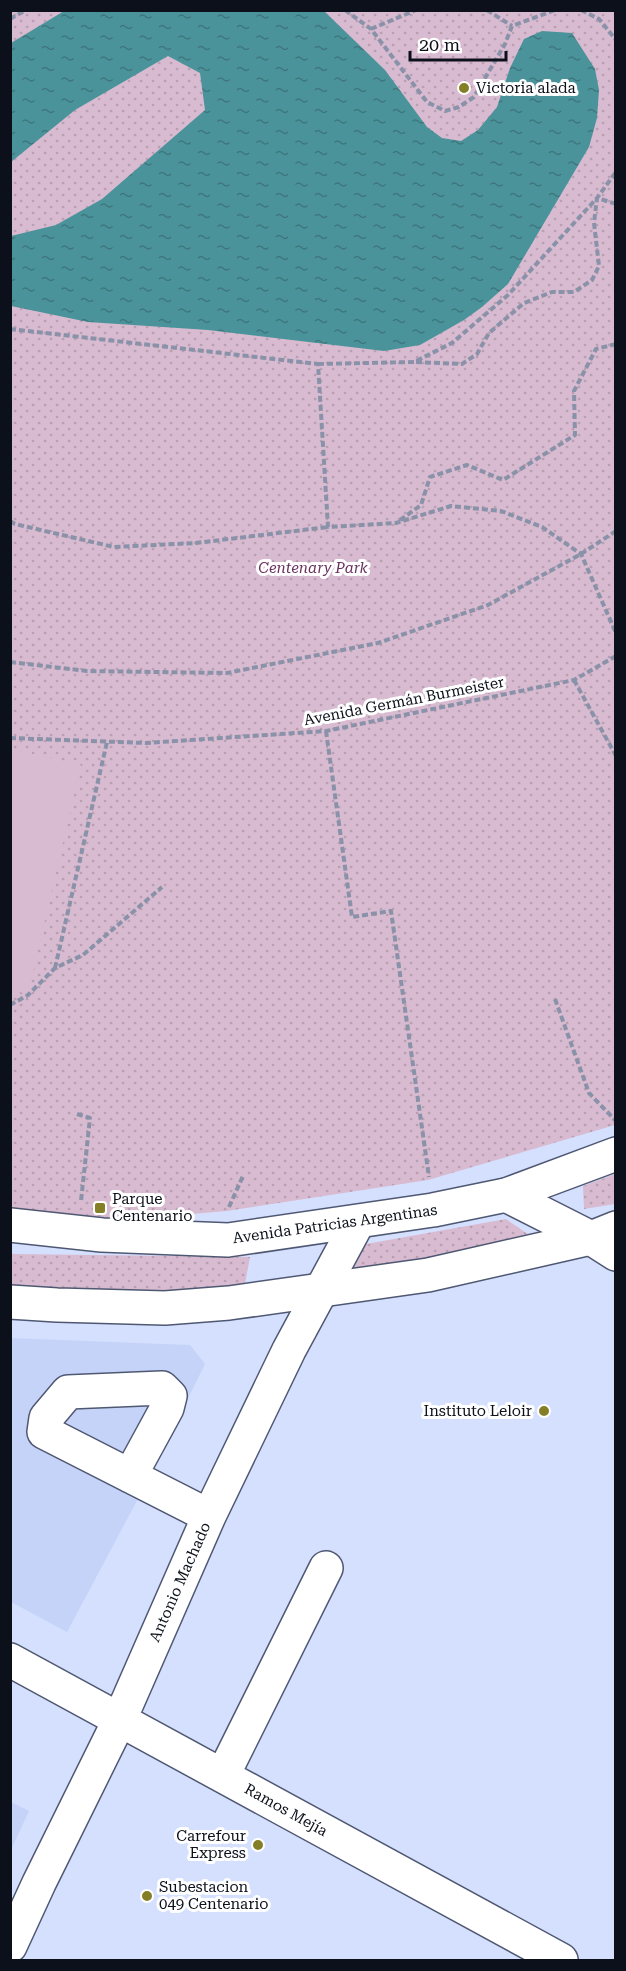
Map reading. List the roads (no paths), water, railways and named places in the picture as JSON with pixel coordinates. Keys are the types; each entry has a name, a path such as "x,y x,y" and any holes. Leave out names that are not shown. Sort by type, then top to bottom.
{"street":[{"name":"Avenida Patricias Argentinas","path":"10,1225 102,1235 228,1240 433,1210 506,1195 615,1154"},
{"path":"506,1195 607,1240"},
{"name":"Antonio Machado","path":"10,1946 120,1719 210,1516 289,1350 358,1222"},
{"path":"10,1302 165,1308 229,1303 428,1275 607,1240"},
{"path":"130,1476 210,1516"},
{"path":"223,1775 326,1568"},
{"name":"Ramos Mejía","path":"10,1660 561,1960"}],"water":[{"path":"64,11 324,11 385,70 427,127 442,138 461,141 478,130 497,107 510,68 524,39 542,31 572,33 595,69 599,90 597,118 589,147 508,284 464,320 420,345 384,351 208,330 88,322 11,306 11,236 56,225 102,199 205,110 200,73 168,56 75,110 11,162 11,43"}],"place":[{"name":"Victoria alada","path":"464,88"},
{"name":"Parque Centenario","path":"100,1208"},
{"name":"Instituto Leloir","path":"544,1411"},
{"name":"Carrefour Express","path":"258,1845"},
{"name":"Subestacion 049 Centenario","path":"147,1896"}],"park label":[{"name":"Centenary Park","path":"313,568"}]}
